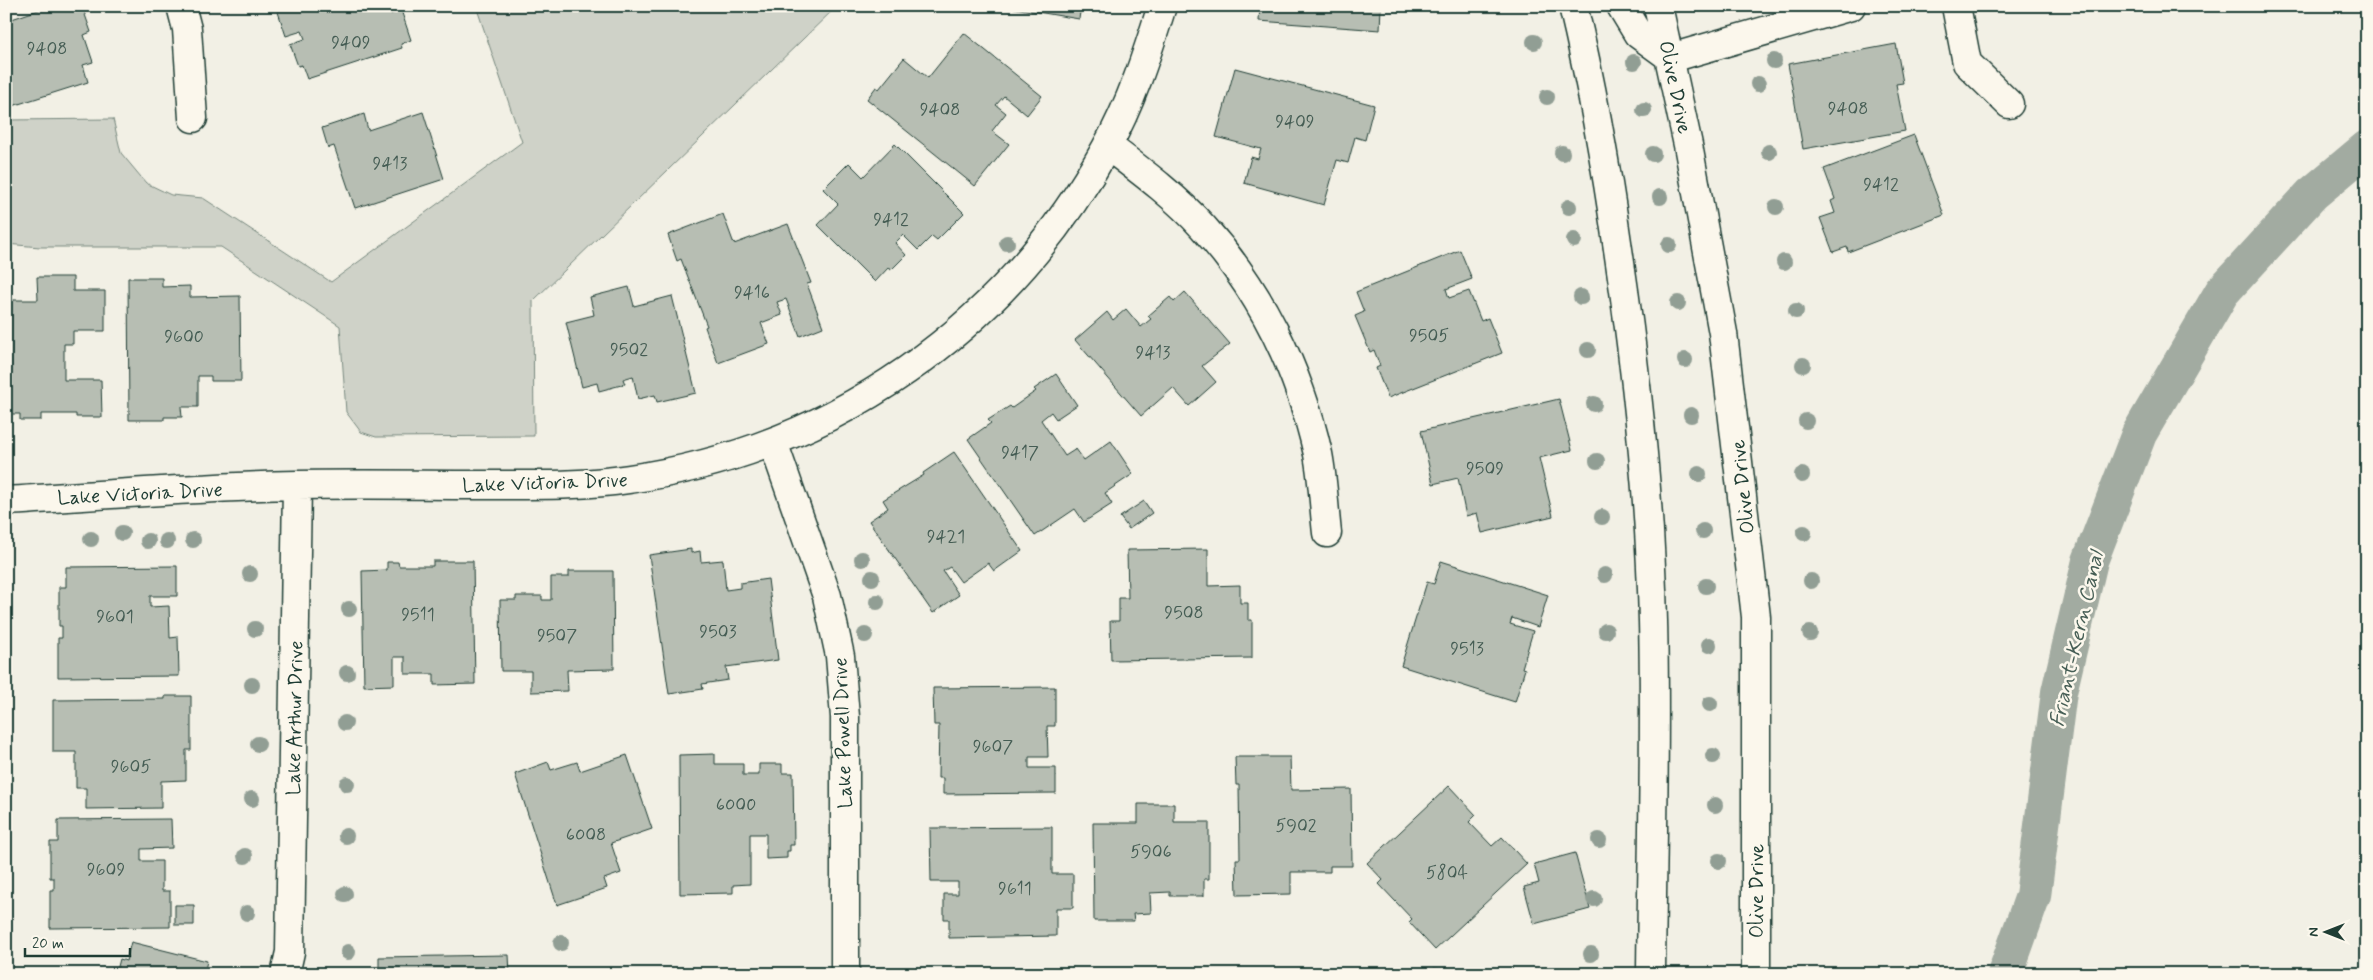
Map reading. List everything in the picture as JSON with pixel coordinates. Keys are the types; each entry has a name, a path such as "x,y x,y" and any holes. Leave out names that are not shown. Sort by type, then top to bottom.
{"street":[{"path":"181,6 187,29 193,118"},
{"name":"Lake Victoria Drive","path":"6,501 297,485 550,485 628,480 702,465 773,442 844,410 910,369 972,320 1026,265 1062,220 1108,146 1144,64 1162,6"},
{"path":"1573,6 1603,145 1632,342 1643,452 1653,619 1654,756 1650,974"},
{"path":"1621,6 1638,34 1671,58 1852,6"},
{"name":"Olive Drive","path":"1658,6 1671,58 1723,333 1756,616 1756,974"},
{"path":"1956,6 1967,63 2009,104"},
{"path":"1108,146 1155,181 1203,227 1244,280 1274,330 1301,391 1318,456 1327,533"},
{"name":"Lake Powell Drive","path":"773,442 827,596 840,656 845,717 845,974"},
{"name":"Lake Arthur Drive","path":"291,966 297,485"}],"shaded area":[{"path":"476,6 837,6 533,301 534,436 376,437 361,432 346,412 340,326 221,247 40,247 6,244 6,120 113,119 121,153 146,183 171,195 203,198 331,282 522,142"}],"building":[{"path":"50,6 82,6 91,32 84,35 93,62 83,65 88,82 6,108 6,21"},
{"path":"276,6 388,6 391,14 401,10 411,40 401,44 402,48 307,79 302,65 298,66 290,44 305,39 302,31 286,36"},
{"path":"1002,6 1081,6 1079,19"},
{"path":"1260,6 1381,6 1380,30 1259,21"},
{"path":"964,33 1042,96 1027,115 1004,96 996,105 1006,113 992,131 1009,144 975,186 867,99 876,87 879,89 904,58 928,78"},
{"path":"1896,44 1903,83 1896,84 1905,131 1803,149 1788,64"},
{"path":"1235,68 1374,105 1365,140 1355,137 1348,163 1337,160 1324,205 1244,183 1251,157 1258,159 1261,149 1216,137"},
{"path":"423,112 444,179 355,208 334,146 328,148 322,128 364,114 368,130"},
{"path":"1914,135 1944,215 1848,252 1847,247 1833,252 1820,218 1835,213 1831,201 1835,199 1824,169"},
{"path":"895,144 964,213 937,240 932,236 918,250 903,235 895,243 906,255 891,270 888,268 875,282 818,225 838,204 823,189 849,163 863,177"},
{"path":"723,214 734,244 788,224 811,283 807,284 823,327 800,336 786,299 777,302 782,315 761,323 769,344 718,363 705,327 707,326 681,259 677,261 668,235"},
{"path":"1460,250 1472,279 1446,289 1449,298 1469,291 1481,321 1488,318 1502,353 1388,398 1376,368 1380,366 1374,350 1370,352 1355,316 1364,312 1356,292"},
{"path":"37,277 73,277 73,291 105,291 105,331 73,331 73,344 64,344 64,380 101,380 102,417 76,417 76,414 41,414 41,420 20,420 20,414 6,414 6,300 38,300"},
{"path":"128,278 162,278 162,287 190,286 190,297 240,296 241,381 211,381 211,376 198,376 198,407 181,407 182,417 164,417 164,420 129,420"},
{"path":"629,287 634,306 672,296 696,393 657,402 655,395 638,399 633,376 623,379 625,384 599,391 597,383 582,387 566,322 594,315 590,297"},
{"path":"1185,292 1230,344 1202,366 1216,382 1189,406 1173,388 1141,416 1075,340 1107,312 1113,320 1126,309 1141,327 1151,319 1148,316 1170,297 1174,302"},
{"path":"1056,374 1077,405 1056,419 1051,412 1041,420 1065,456 1076,449 1084,460 1111,441 1133,474 1105,493 1112,504 1084,522 1075,509 1035,536 968,439 991,423 988,420 1010,406 1012,408 1036,391 1034,389"},
{"path":"1559,399 1572,450 1539,458 1553,516 1482,533 1477,513 1466,516 1458,478 1433,484 1421,431"},
{"path":"954,452 1022,551 994,571 988,563 961,582 950,567 943,571 959,595 933,613 869,521 888,508 883,500 924,475 923,473"},
{"path":"1144,501 1152,513 1129,529 1120,517"},
{"path":"691,549 691,553 700,551 701,562 723,560 726,590 740,588 740,583 768,579 778,660 726,667 728,680 702,684 703,689 669,694 649,555"},
{"path":"1208,549 1208,586 1240,585 1240,603 1248,603 1248,620 1252,620 1252,658 1111,660 1110,621 1119,621 1119,598 1128,598 1127,550"},
{"path":"433,561 473,561 475,684 434,685 434,674 405,674 405,657 394,657 394,685 364,686 362,571 387,570 387,562 398,562 399,566 433,566"},
{"path":"1441,561 1548,595 1538,627 1512,618 1510,624 1533,631 1522,668 1525,669 1515,702 1401,666 1427,582 1434,584"},
{"path":"177,566 177,596 150,596 150,607 169,606 170,638 178,637 179,676 58,677 58,638 62,638 62,626 59,626 59,587 66,587 66,567"},
{"path":"569,571 613,571 614,669 567,670 568,691 531,692 531,671 501,671 500,600 516,600 516,596 542,596 542,600 551,600 551,577 569,577"},
{"path":"1055,687 1055,726 1047,726 1048,757 1029,757 1029,768 1056,768 1056,793 943,794 943,778 938,778 939,725 934,725 933,688"},
{"path":"165,696 191,696 191,750 186,750 186,780 161,781 161,808 86,809 86,788 76,788 76,752 53,752 53,700 165,699"},
{"path":"715,754 715,764 743,764 743,775 759,775 759,764 782,764 782,773 793,773 794,845 790,845 790,851 787,851 787,858 766,859 766,834 750,834 750,884 733,885 733,893 680,894 679,755"},
{"path":"627,755 652,829 611,843 621,873 604,879 607,888 557,905 515,774 548,762 551,770 577,762 580,771"},
{"path":"1235,757 1290,757 1291,790 1351,789 1352,866 1330,866 1330,872 1291,872 1291,894 1237,895 1236,859 1240,859 1239,785 1236,785"},
{"path":"1449,786 1476,815 1469,822 1492,846 1502,837 1527,864 1435,950 1409,922 1412,919 1379,884 1383,880 1367,863"},
{"path":"1138,804 1174,804 1174,822 1209,822 1209,879 1204,879 1204,896 1170,896 1170,892 1150,893 1151,913 1133,914 1134,921 1094,921 1093,823 1138,823"},
{"path":"171,819 172,848 141,849 141,861 162,861 162,891 170,891 170,927 50,928 50,890 54,890 54,878 50,878 50,842 58,842 58,820"},
{"path":"1052,827 1052,874 1073,874 1073,908 1056,908 1056,936 949,938 949,919 944,919 944,894 958,894 958,882 931,882 930,828"},
{"path":"1575,853 1590,909 1534,924 1524,887 1539,883 1534,864"},
{"path":"175,905 194,905 194,925 175,925"},
{"path":"131,942 207,961 204,974 116,974 120,959 126,961"},
{"path":"509,955 510,974 379,974 379,957"},
{"path":"1434,968 1489,974 1433,974"}],"waterway":[{"name":"Friant-Kern Canal","path":"2005,974 2033,896 2059,692 2090,561 2139,434 2222,292 2312,194 2367,148"}]}
